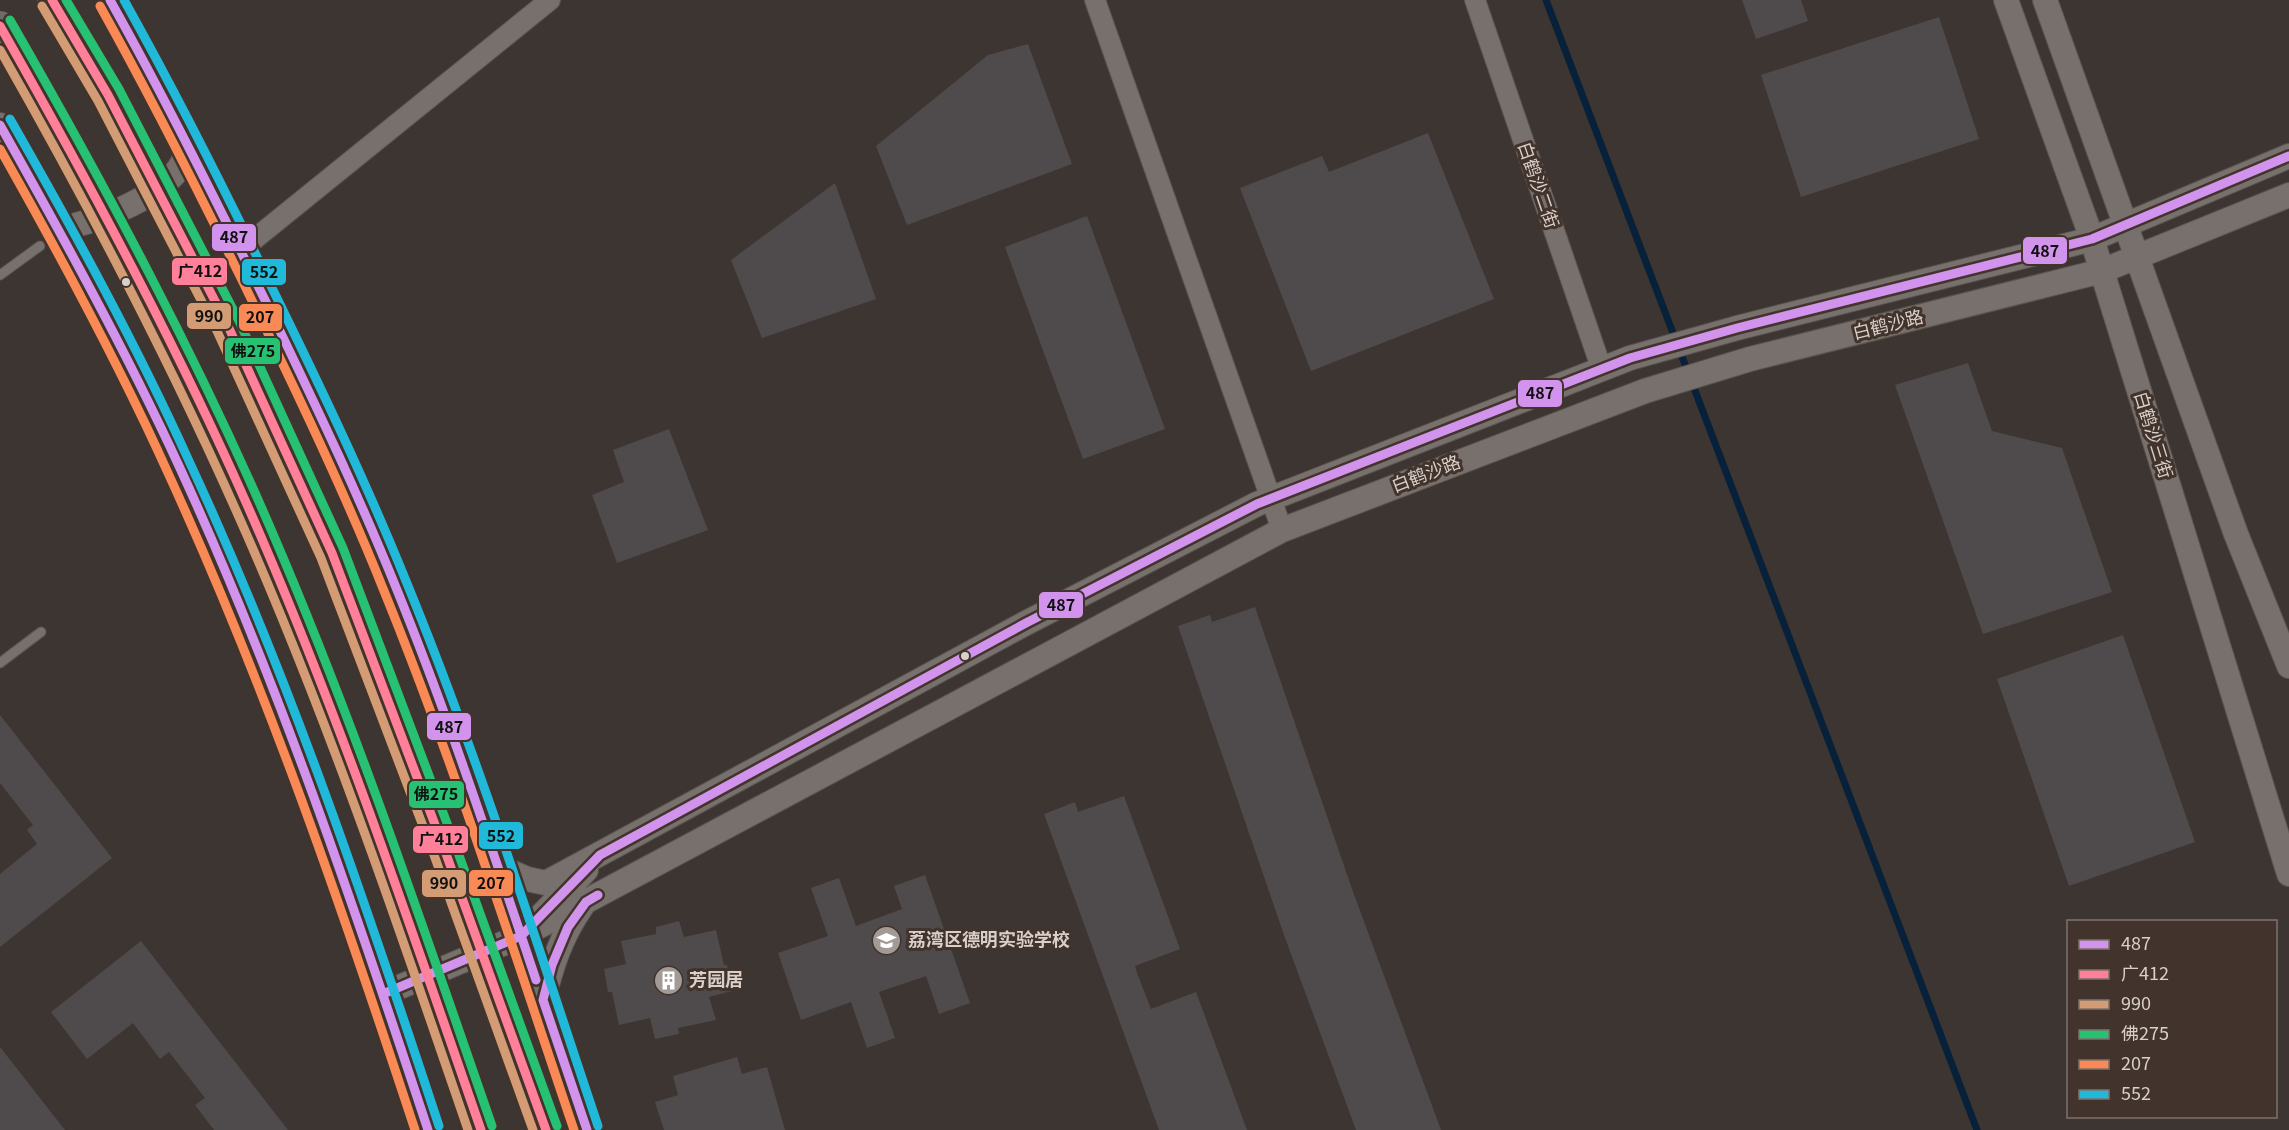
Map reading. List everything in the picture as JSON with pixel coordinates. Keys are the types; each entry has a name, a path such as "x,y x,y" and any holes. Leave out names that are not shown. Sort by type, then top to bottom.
{"main road":[{"path":"52,0 108,95 177,224 228,326 332,553 386,692 546,1130"},
{"path":"0,27 119,240 176,353 234,477 293,612 350,759 481,1130"}],"street":[{"path":"110,0 153,75 241,250 330,434 376,539 413,630 587,1130"},
{"path":"241,250 550,0"},
{"path":"1095,0 1281,530"},
{"name":"白鹤沙二街","path":"1475,0 1602,370"},
{"name":"白鹤沙三街","path":"2006,0 2092,239 2289,873"},
{"path":"2044,0 2236,534 2289,666"},
{"path":"0,125 141,391 227,575 249,627 316,806 383,994 428,1130"},
{"path":"57,230 89,222 120,209 156,189 178,170 189,147"},
{"name":"白鹤沙路","path":"497,866 527,879 546,882 600,855 1026,623 1270,499 1630,358 1737,328 2092,239 2289,156"},
{"name":"白鹤沙路","path":"383,994 521,936 1281,530 1645,391 1750,359 2102,271 2289,195"},
{"path":"521,936 600,855"},
{"path":"543,1000 559,946 568,927 586,902"}],"lane":[{"path":"0,275 40,246"},
{"path":"0,663 41,632"}],"building":[{"path":"1742,0 1801,0 1808,21 1756,39"},
{"path":"1939,17 1979,139 1801,197 1761,75"},
{"path":"1028,44 1072,164 907,225 876,146 988,55"},
{"path":"1428,133 1494,299 1311,371 1240,188 1322,156 1329,172"},
{"path":"835,183 876,299 762,338 731,260"},
{"path":"1087,216 1165,429 1083,459 1005,247"},
{"path":"1968,363 1992,431 2062,448 2112,592 1983,634 1895,385"},
{"path":"669,429 708,530 617,563 592,495 624,482 613,450"},
{"path":"1255,607 1352,889 1441,1130 1356,1130 1284,935 1178,626 1210,615 1212,622"},
{"path":"2123,635 2195,842 2069,886 1997,679"},
{"path":"0,715 112,858 0,947 0,874 37,844 27,830 33,825 0,783"},
{"path":"1124,796 1180,949 1135,966 1137,973 1151,1009 1196,992 1247,1130 1159,1130 1044,814 1075,802 1078,812"},
{"path":"925,875 970,1003 939,1014 926,976 879,992 895,1038 867,1048 851,1002 801,1020 778,953 828,936 811,888 839,878 856,926 902,909 894,886"},
{"name":"芳园居","path":"679,921 684,937 716,930 732,991 709,997 716,1020 678,1028 679,1034 655,1039 650,1018 619,1025 612,992 608,992 604,969 626,964 621,941 656,934 656,927"},
{"path":"141,941 288,1130 214,1130 195,1105 205,1098 169,1052 160,1059 133,1023 87,1059 51,1012"},
{"path":"0,1047 65,1130 0,1130"},
{"path":"737,1057 742,1074 767,1067 785,1130 664,1130 655,1102 678,1095 673,1076"}],"waterway":[{"path":"1546,0 1977,1130"}],"transit line":[{"name":"广412","path":"52,0 108,95 228,326 332,553 445,851 546,1130"},
{"name":"佛275","path":"66,0 119,89 239,321 343,548 456,847 557,1126"},
{"name":"487","path":"110,0 249,267 367,518 397,590 470,784 536,980"},
{"name":"552","path":"124,0 237,217 325,398 391,544 433,648 483,784 598,1126"},
{"name":"990","path":"42,6 98,101 217,331 321,558 434,855 533,1130"},
{"name":"207","path":"100,6 241,278 309,419 370,556 460,792 574,1130"},
{"name":"佛275","path":"10,20 149,273 213,402 273,534 361,754 492,1126"},
{"name":"广412","path":"0,26 171,343 262,539 350,758 481,1130"},
{"name":"990","path":"0,50 114,259 185,401 251,545 356,808 468,1130"},
{"name":"552","path":"10,119 81,246 169,417 260,624 354,873 439,1126"},
{"name":"487","path":"0,125 137,379 215,547 313,795 428,1130"},
{"name":"207","path":"0,149 109,350 204,553 301,798 415,1130"},
{"name":"487","path":"383,994 521,936 600,855 1026,623 1257,504 1630,358 1737,328 2092,239 2289,156"},
{"name":"487","path":"587,1130 543,1000 552,965 568,927 586,902 598,895"}],"place":[{"name":"荔湾区德明实验学校","path":"887,940"},
{"name":"芳园居","path":"668,980"}]}
